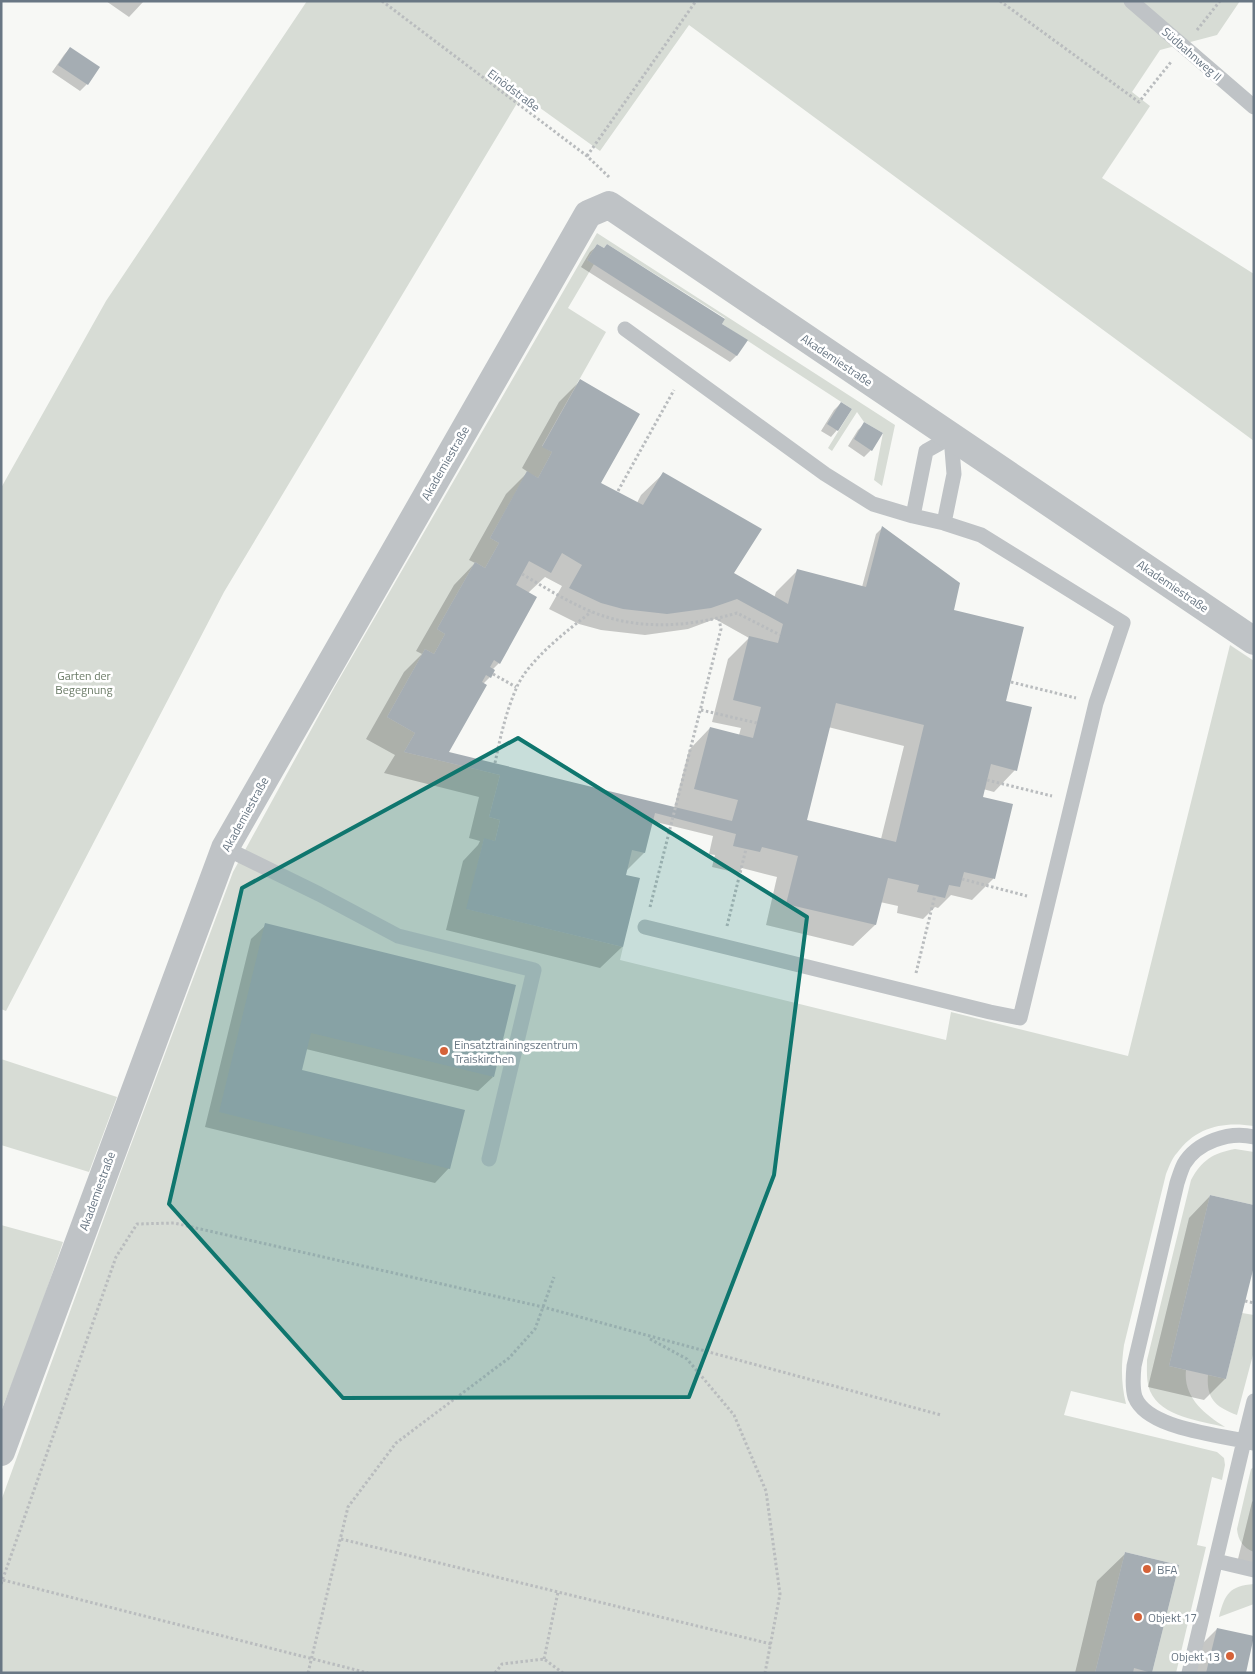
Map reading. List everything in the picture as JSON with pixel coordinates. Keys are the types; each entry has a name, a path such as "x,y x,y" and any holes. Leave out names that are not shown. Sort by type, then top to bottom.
{"street":[{"name":"Akademiestraße","path":"1,1452 225,848 588,214 609,205 1254,641"}],"lane":[{"name":"Südbahnweg II","path":"1131,1 1254,107"},
{"path":"625,329 825,474 873,504 981,535 1123,623 1096,703 1020,1018 645,927"},
{"path":"913,516 926,451 951,437 954,474 944,523"},
{"path":"225,848 319,894 398,936 534,970 489,1159"},
{"path":"1249,1442 1170,1425 1151,1416 1142,1408 1135,1396 1132,1380 1175,1192 1184,1164 1198,1148 1214,1140 1232,1135 1254,1137"},
{"path":"1189,1673 1216,1561 1249,1442 1254,1401"},
{"path":"1216,1561 1254,1570"}],"path":[{"name":"Einödstraße","path":"382,1 587,156 614,182 609,205"},
{"path":"587,156 696,1"},
{"path":"1000,1 1140,102 1220,1"},
{"path":"618,491 684,372"},
{"path":"522,574 591,612 614,619 662,625 690,624 719,619 737,613 780,635"},
{"path":"495,763 516,687 545,650 591,612"},
{"path":"645,927 721,629 719,619"},
{"path":"493,674 516,687"},
{"path":"1011,682 1096,703"},
{"path":"700,710 757,723"},
{"path":"987,780 1072,801"},
{"path":"722,946 746,849"},
{"path":"962,879 1048,902"},
{"path":"911,993 935,895"},
{"path":"1,1584 116,1257 137,1224 174,1224 543,1307 941,1415"},
{"path":"308,1673 348,1507 396,1443 509,1358 535,1329 554,1277"},
{"path":"1245,1301 1254,1303"},
{"path":"645,1336 686,1359 734,1415 766,1491 780,1594 765,1673"},
{"path":"341,1539 771,1644"},
{"path":"3,1580 368,1673"},
{"path":"544,1659 558,1592"},
{"path":"495,1673 502,1664 544,1659 563,1673"}],"highlighted area":[{"path":"518,738 807,917 774,1175 689,1397 343,1398 169,1204 242,888"}],"green space":[{"name":"Garten der Begegnung","path":"307,1 1240,1 1217,35 1160,50 1132,92 1150,106 1102,178 1254,274 1254,441 689,25 600,151 522,95 224,592 6,1011 1,1009 1,488 106,301"},
{"path":"597,233 895,425 882,486 874,480 883,433 864,422 857,412 832,451 828,448 852,409 722,324 725,318 607,244 604,248 597,244 587,260 594,264 568,308 606,332 542,446 552,452 538,478 527,472 490,538 499,543 485,568 475,562 437,629 445,634 434,654 425,649 387,717 415,733 404,752 500,775 489,817 500,820 495,841 484,839 467,909 623,947 620,960 946,1040 951,1012 1128,1056 1230,645 1254,661 1254,1126 1232,1124 1211,1128 1184,1144 1174,1157 1166,1174 1124,1345 1122,1375 1126,1404 1071,1391 1064,1415 1217,1452 1224,1458 1225,1465 1222,1480 1212,1477 1197,1545 1206,1547 1176,1673 1152,1673 1179,1565 1125,1552 1095,1673 1,1673 1,1501 120,1174 233,872 334,688"},
{"path":"1,1059 117,1097 89,1172 1,1145"},
{"path":"1235,1149 1254,1152 1254,1205 1210,1195 1169,1366 1186,1370 1188,1388 1196,1404 1225,1427 1194,1420 1163,1407 1155,1400 1150,1391 1147,1379 1147,1360 1191,1180 1199,1167 1209,1158"},
{"path":"1,1225 63,1242 29,1341 1,1411"},
{"path":"1242,1313 1254,1315 1254,1351 1237,1415 1223,1409 1214,1401 1209,1390 1208,1375 1226,1379"},
{"path":"1254,1467 1254,1552 1242,1543 1237,1529 1251,1469"},
{"path":"1254,1584 1254,1604 1219,1617 1223,1602 1229,1593 1239,1587"}],"building":[{"path":"70,47 100,67 88,85 58,65"},
{"path":"597,244 604,248 607,244 725,319 722,324 748,340 737,356 587,260"},
{"path":"580,379 640,414 601,483 643,505 663,472 762,529 734,573 788,604 797,569 866,587 882,526 960,583 954,610 1024,627 1006,701 1032,707 1017,771 991,764 983,797 1013,804 995,879 964,872 960,887 949,885 945,898 917,892 919,885 888,878 876,925 786,904 798,856 762,847 760,852 733,846 736,834 655,813 645,853 632,850 626,875 640,878 623,947 466,909 484,838 495,841 500,820 489,817 500,775 404,752 415,733 387,717 425,649 434,654 445,634 437,629 475,562 485,568 499,543 490,538 527,471 538,478 552,452 542,447","holes":["562,553 582,565 569,588 601,603 623,609 667,614 711,608 737,599 783,624 778,643 749,636 733,700 761,707 753,738 710,727 694,789 738,800 732,821 449,752 487,685 482,682 486,675 491,678 495,670 490,667 494,660 500,664 537,597 516,585 529,561 551,573","836,703 924,725 896,842 807,820"]},
{"path":"841,402 852,409 838,431 827,424"},
{"path":"864,422 883,433 872,451 854,439"},
{"name":"Einsatztrainingszentrum Traiskirchen","path":"265,923 516,985 494,1077 311,1033 302,1070 465,1110 450,1169 219,1112"},
{"path":"1210,1195 1254,1205 1254,1266 1226,1379 1169,1366"},
{"name":"Objekt 17","path":"1125,1552 1179,1565 1152,1673 1134,1668 1133,1673 1095,1673"},
{"name":"Objekt 13","path":"1217,1628 1254,1636 1246,1673 1206,1673"}],"place":[{"name":"Einsatztrainingszentrum Traiskirchen","path":"444,1051"},
{"name":"BFA","path":"1147,1569"},
{"name":"Objekt 17","path":"1138,1617"},
{"name":"Objekt 13","path":"1230,1656"}]}
